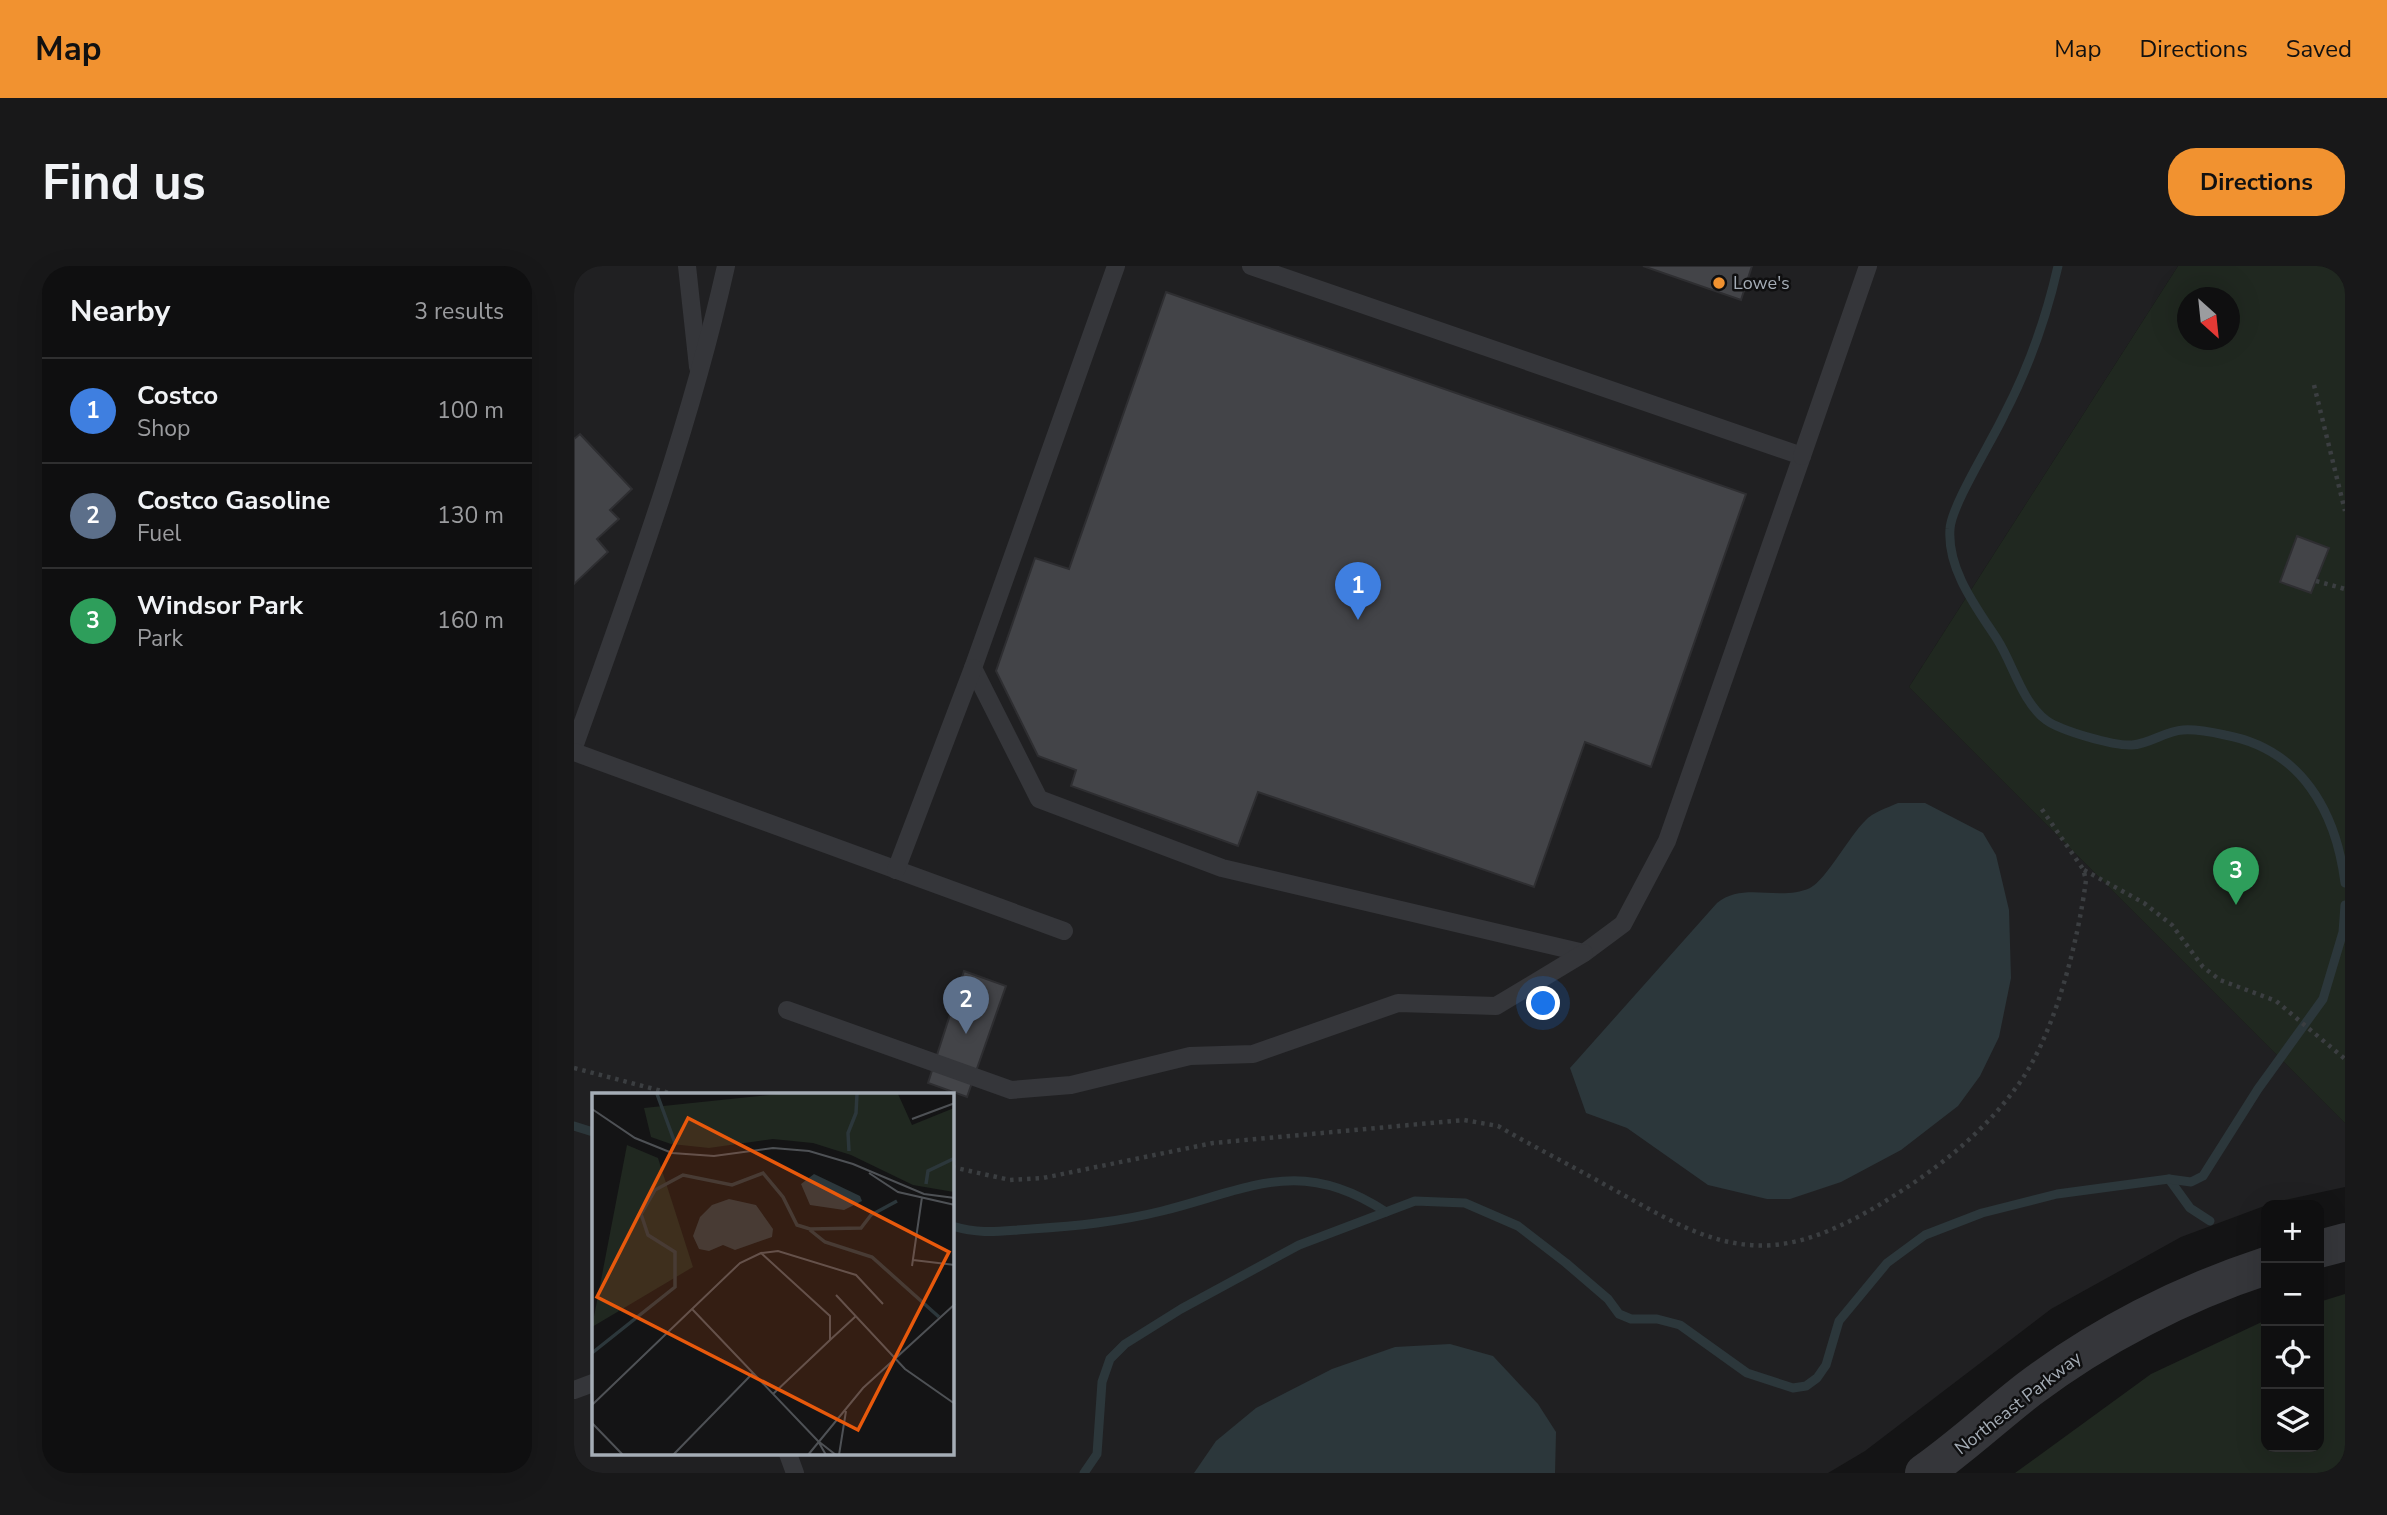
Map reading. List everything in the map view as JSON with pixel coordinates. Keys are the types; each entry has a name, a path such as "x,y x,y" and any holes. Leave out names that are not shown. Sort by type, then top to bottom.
{"street":[{"path":"2324,1248 2345,1242"},
{"name":"Northeast Parkway","path":"1924,1473 2029,1389 2102,1340 2168,1307 2261,1268"}],"lane":[{"path":"687,266 699,378"},
{"path":"726,266 699,378 662,502 574,750 1064,931"},
{"path":"896,870 973,668 1116,266"},
{"path":"1251,266 1302,274 1802,456"},
{"path":"787,1010 1011,1090 1071,1085 1190,1055 1253,1054 1398,1003 1496,1006 1584,953 1623,924 1667,841 1868,266"},
{"path":"973,668 1039,799 1222,868 1584,953"},
{"path":"574,1390 592,1383"},
{"path":"789,1456 795,1473"}],"path":[{"path":"2314,385 2345,510"},
{"path":"2316,581 2345,589"},
{"path":"2040,808 2083,869 2153,910 2172,925 2203,967 2220,980 2238,989 2259,993 2286,1009 2345,1059"},
{"path":"954,1167 1010,1180 1043,1178 1213,1143 1433,1122 1482,1121 1498,1125 1703,1236 1749,1245 1789,1244 1861,1216 1937,1167 1964,1144 2016,1088 2033,1060 2068,967 2084,894 2083,869"},
{"path":"574,1068 669,1093"}],"shaded area":[{"path":"574,266 2178,266 1909,687 2345,1123 2345,1187 2284,1200 2261,1200 2261,1207 2181,1237 2051,1309 1865,1451 1828,1473 574,1473"},
{"path":"2178,266 2345,266 2345,1123 1909,687"},
{"path":"1898,803 1925,803 1983,833 1996,855 2009,910 2011,978 1999,1037 1980,1076 1958,1106 1901,1150 1841,1182 1790,1199 1767,1199 1708,1185 1627,1128 1586,1113 1570,1068 1717,903 1739,893 1786,893 1810,888 1823,876 1868,818"},
{"path":"2345,1294 2345,1473 2015,1473 2151,1374 2261,1322 2261,1452 2324,1452 2324,1300"},
{"path":"1450,1344 1493,1356 1538,1404 1556,1432 1555,1473 1194,1473 1216,1441 1256,1408 1332,1369 1395,1347"}],"building":[{"name":"Lowe's","path":"1643,266 1752,266 1741,300"},
{"path":"1166,292 1746,494 1651,767 1585,742 1534,887 1258,792 1238,846 1071,786 1076,770 1038,756 996,671 1035,558 1069,569"},
{"path":"580,434 632,489 610,510 619,519 597,539 608,552 574,584 574,439"},
{"path":"2297,536 2329,548 2311,593 2280,582"},
{"path":"964,971 1006,986 967,1097 928,1083"}],"waterway":[{"path":"2058,266 2029,361 1952,519 1950,544 1964,587 2003,649 2030,703 2053,724 2088,737 2124,745 2139,744 2183,730 2198,730 2252,742 2275,754 2294,769 2323,808 2333,831 2345,883"},
{"path":"1084,1473 1097,1454 1102,1382 1110,1359 1125,1344 1181,1309 1299,1245 1415,1201 1465,1203 1518,1226 1608,1299 1619,1314 1631,1319 1657,1319 1680,1325 1747,1373 1793,1388 1806,1386 1817,1378 1826,1365 1839,1321 1887,1263 1925,1235 1982,1213 2057,1194 2169,1179 2191,1182 2203,1176 2258,1089 2323,999 2343,932 2345,905"},
{"path":"574,1126 592,1132"},
{"path":"2169,1179 2190,1208 2210,1221"},
{"path":"954,1226 991,1232 1097,1223 1162,1211 1249,1187 1301,1181 1327,1185 1355,1195 1386,1212"}],"place":[{"name":"Lowe's","path":"1719,283"},
{"name":"Costco","path":"1358,620"},
{"name":"Windsor Park","path":"2236,905"},
{"name":"Costco Gasoline","path":"966,1034"}]}
